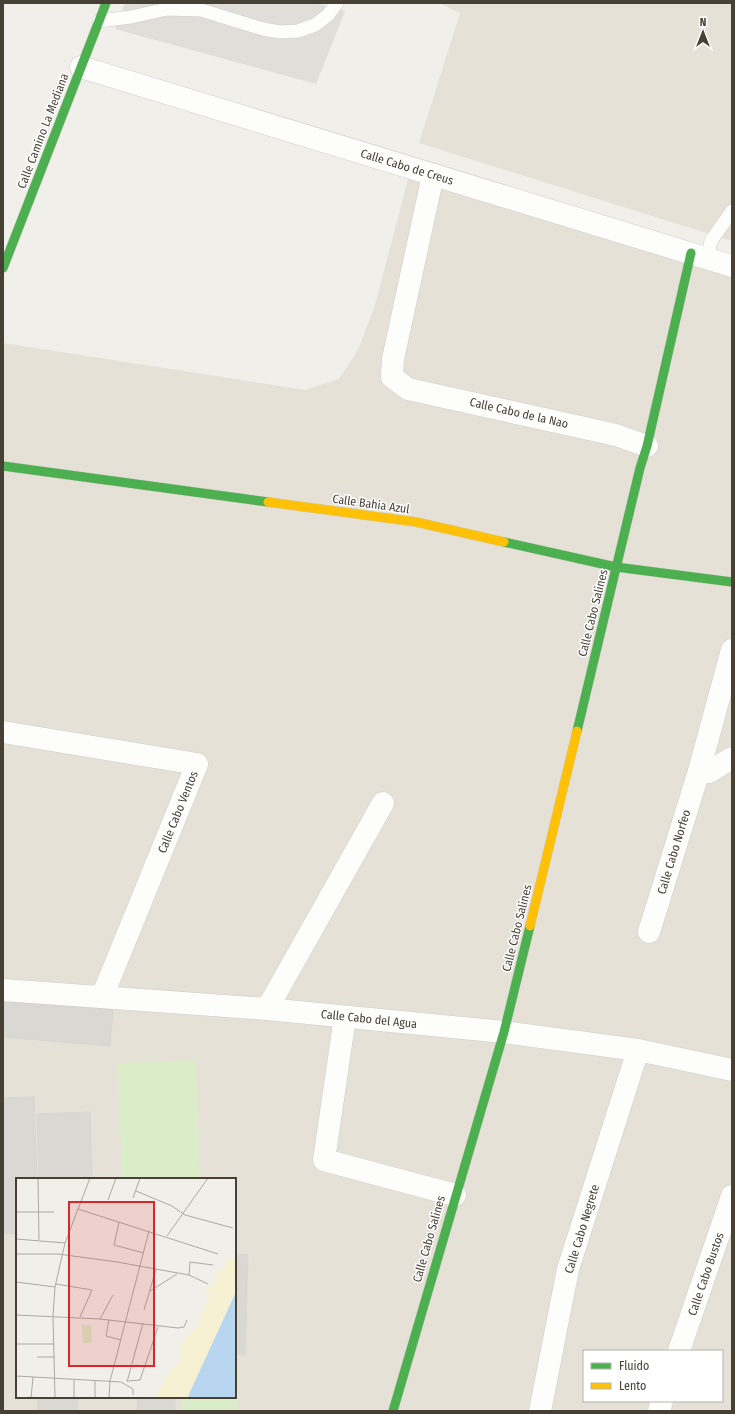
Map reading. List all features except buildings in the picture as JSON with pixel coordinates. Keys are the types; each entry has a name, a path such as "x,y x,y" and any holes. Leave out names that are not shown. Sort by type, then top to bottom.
{"street":[{"name":"Calle Camino La Mediana","path":"3,268 106,3"},
{"name":"Calle Cabo de Creus","path":"81,67 732,266"},
{"name":"Calle Cabo de la Nao","path":"433,175 393,359 392,377 408,389 616,435 647,446"},
{"name":"Calle Cabo Salines","path":"393,1411 455,1195 504,1032 640,468 698,256"},
{"name":"Calle Bahia Azul","path":"3,466 416,522 616,567 732,582"},
{"name":"Calle Cabo Norfeo","path":"649,932 699,771 732,650"},
{"name":"Calle Cabo Ventos","path":"3,732 197,764 102,996"},
{"path":"699,771 709,772 732,758"},
{"path":"267,1009 383,803"},
{"name":"Calle Cabo del Agua","path":"3,990 267,1009 504,1032 638,1050 732,1070"},
{"path":"345,1017 324,1160 455,1195"},
{"name":"Calle Cabo Negrete","path":"540,1411 568,1269 638,1050"},
{"name":"Calle Cabo Bustos","path":"679,1350 732,1196"}],"lane":[{"path":"99,21 131,17 167,9 201,10 274,31 298,31 319,22 328,15 337,3"},
{"path":"698,256 711,241 732,211"}],"shaded area":[{"path":"125,3 315,3 345,11 316,84 115,29"},
{"path":"439,3 732,3 732,241 419,143 460,13"},
{"path":"411,168 732,266 732,1411 3,1411 3,343 305,390 339,379 358,350 375,305"}],"green space":[{"path":"196,1060 200,1178 122,1178 118,1063"},
{"path":"236,1372 239,1372 237,1411 181,1411 182,1398 236,1398"}],"traffic: fast":[{"path":"3,268 106,3"},
{"path":"577,731 640,468 647,446 691,253"},
{"path":"3,466 268,502"},
{"path":"504,542 616,567 732,582"},
{"path":"393,1411 504,1032 530,926"}],"traffic: slow":[{"path":"268,502 416,522 504,542"},
{"path":"530,926 577,731"}]}
